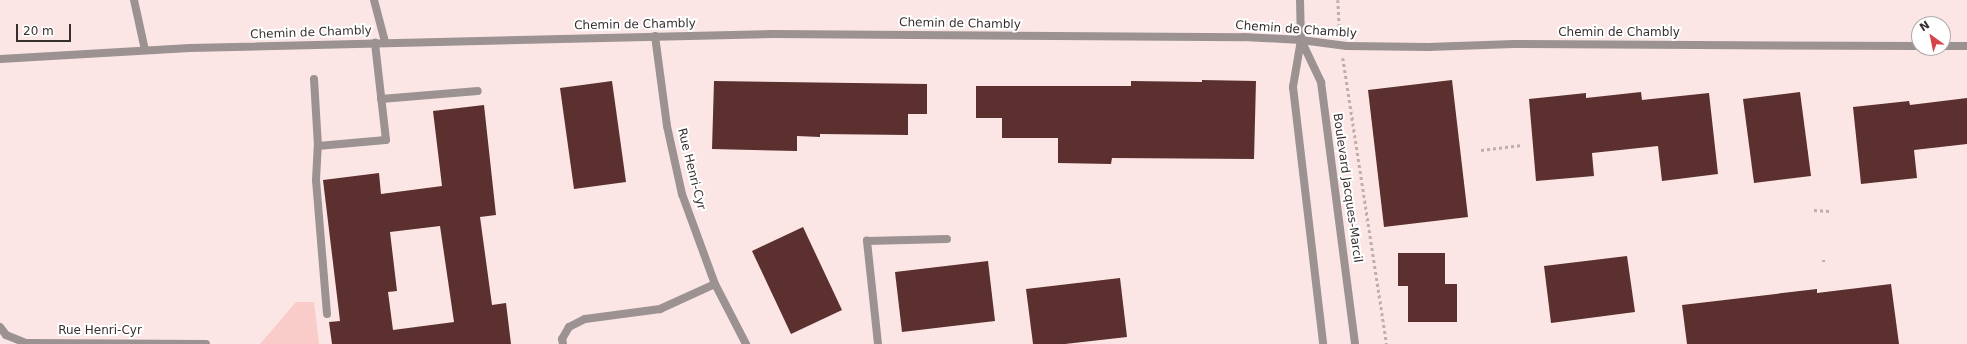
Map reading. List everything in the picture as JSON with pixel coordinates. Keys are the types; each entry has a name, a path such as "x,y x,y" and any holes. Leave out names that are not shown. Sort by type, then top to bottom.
{"street":[{"path":"134,0 144,50"},
{"path":"374,0 385,42"},
{"name":"Boulevard Jacques-Marcil","path":"1300,0 1301,40 1293,87 1323,344"},
{"name":"Chemin de Chambly","path":"0,59 144,50 385,42 773,34 1301,40 1340,45 1911,46"},
{"name":"Rue Henri-Cyr","path":"655,36 667,126 682,194 715,284 746,344"},
{"name":"Boulevard Jacques-Marcil","path":"1301,40 1320,82 1355,344"},
{"path":"318,146 386,140 375,43"},
{"path":"1951,46 1967,46"},
{"path":"314,79 318,146 316,180 327,314"},
{"path":"381,99 478,91"},
{"path":"878,344 867,241 947,239"},
{"path":"563,344 562,339 569,327 585,319 660,309 715,284"},
{"name":"Rue Henri-Cyr","path":"0,326 6,335 26,343 206,344"}],"path":[{"path":"1338,0 1340,45 1349,86 1387,344"},
{"path":"1481,150 1522,145"},
{"path":"1814,210 1829,211"},
{"path":"1822,261 1828,260"}],"shaded area":[{"path":"296,302 314,302 319,344 260,344"}],"building":[{"path":"1202,80 1256,81 1254,159 1112,158 1111,164 1058,163 1058,138 1002,138 1002,118 976,118 976,86 1131,86 1131,81 1202,82"},
{"path":"1452,80 1468,217 1384,227 1368,90"},
{"path":"612,81 626,182 574,189 560,88"},
{"path":"714,81 927,84 927,114 908,114 908,135 820,134 820,137 797,136 797,151 712,149"},
{"path":"1641,92 1642,100 1709,93 1718,174 1662,181 1658,146 1592,153 1594,176 1536,181 1529,99 1586,93 1586,98"},
{"path":"1800,92 1811,176 1754,183 1743,99"},
{"path":"1967,98 1967,144 1914,150 1917,178 1861,184 1853,107 1909,101 1910,105"},
{"path":"484,105 496,215 480,217 492,305 506,303 511,344 332,344 329,322 340,321 323,180 379,173 381,194 442,186 433,111","holes":["440,226 454,322 393,330 388,292 397,291 390,232"]},
{"path":"803,227 842,310 791,334 752,251"},
{"path":"1398,253 1445,253 1445,284 1457,284 1457,322 1408,322 1408,286 1398,286"},
{"path":"1627,256 1635,312 1551,323 1544,266"},
{"path":"988,261 995,321 902,332 895,272"},
{"path":"1120,278 1127,337 1065,344 1033,344 1026,289"},
{"path":"1891,284 1899,344 1687,344 1682,305 1817,289 1817,293"}]}
